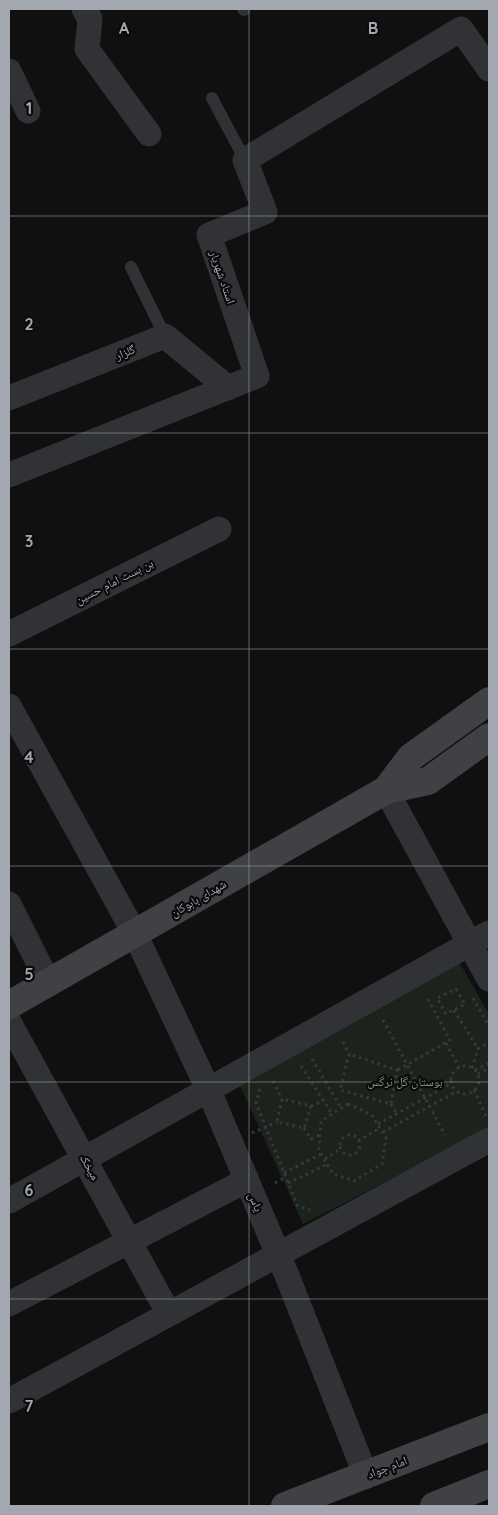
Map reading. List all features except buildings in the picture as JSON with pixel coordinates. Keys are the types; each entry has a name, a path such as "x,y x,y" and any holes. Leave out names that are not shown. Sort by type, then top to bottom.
{"street":[{"path":"84,9 90,19 87,50 149,134"},
{"path":"245,160 461,29 489,69"},
{"path":"9,71 28,111"},
{"name":"استاد شهریار","path":"9,475 257,376 209,236 265,212 245,160"},
{"path":"165,336 228,388"},
{"name":"گلزار","path":"9,398 165,336"},
{"name":"بن بست امام حسین","path":"9,634 219,529"},
{"name":"شهدای بابوکان","path":"386,790 411,757 489,701"},
{"name":"یاس","path":"9,706 135,934 209,1090 278,1255 366,1476"},
{"name":"شهدای بابوکان","path":"9,1005 386,790 428,781 489,737"},
{"path":"386,790 480,939 489,979"},
{"path":"9,904 48,982"},
{"path":"9,1201 480,939"},
{"name":"میخک","path":"9,1022 169,1314"},
{"path":"9,1401 278,1255 486,1124"},
{"path":"9,1304 246,1180"},
{"name":"امام جواد","path":"285,1506 489,1427"},
{"path":"434,1506 489,1484"}],"lane":[{"path":"212,98 245,160"},
{"path":"131,267 165,336"}],"path":[{"path":"442,986 447,993"},
{"path":"456,988 461,997 465,1004 446,1014 437,998 456,988"},
{"path":"417,1000 434,991"},
{"path":"461,997 465,994"},
{"path":"397,1114 391,1104 398,1070 450,1040 426,995"},
{"path":"433,1009 441,1005"},
{"path":"383,1132 457,1091 466,1093 474,1090 478,1082 475,1070 478,1049 454,1010"},
{"path":"382,1018 448,1140"},
{"path":"335,1045 343,1041 349,1054 340,1090"},
{"path":"446,1043 459,1067"},
{"path":"478,1049 489,1043"},
{"path":"294,1069 319,1054"},
{"path":"349,1054 398,1070"},
{"path":"312,1059 341,1108"},
{"path":"475,1070 489,1063"},
{"path":"301,1065 332,1114"},
{"path":"457,1091 452,1083 452,1074 459,1067 463,1066 475,1070 489,1068"},
{"path":"280,1077 260,1088 256,1103 297,1204 315,1212"},
{"path":"273,1081 282,1098 277,1122"},
{"path":"358,1141 397,1114 452,1083"},
{"path":"332,1094 340,1090 391,1104"},
{"path":"474,1090 486,1124"},
{"path":"282,1098 311,1106 323,1100"},
{"path":"348,1104 372,1115 386,1138 382,1164 354,1181 334,1174 319,1149 321,1121 332,1114 348,1104"},
{"path":"304,1128 311,1106"},
{"path":"266,1128 277,1122 304,1128 311,1139 320,1135"},
{"path":"347,1136 354,1137 358,1141 358,1150 354,1154 347,1155 340,1149 340,1142 347,1136"},
{"path":"325,1159 340,1149"},
{"path":"284,1173 321,1154"},
{"path":"288,1183 328,1164"}],"green space":[{"name":"بوستان گل نرگس","path":"459,962 489,1014 489,1129 303,1224 237,1079"}]}
